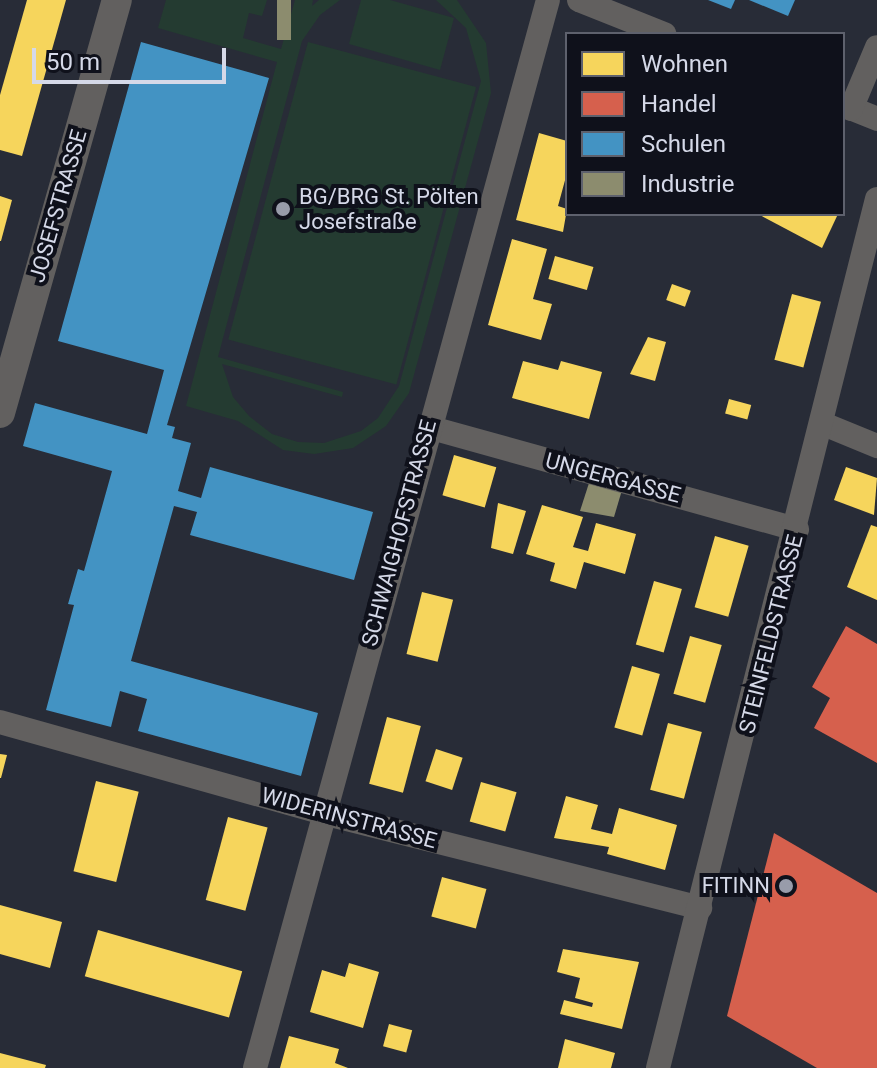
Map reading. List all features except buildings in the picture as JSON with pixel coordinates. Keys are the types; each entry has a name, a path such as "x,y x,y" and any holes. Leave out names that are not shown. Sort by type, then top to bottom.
{"street":[{"name":"JOSEFSTRASSE","path":"0,413 117,0"},
{"name":"SCHWAIGHOFSTRASSE","path":"255,1068 428,427 548,0"},
{"path":"579,0 659,32"},
{"path":"877,47 847,107 877,119"},
{"name":"STEINFELDSTRASSE","path":"658,1068 797,529 877,199"},
{"path":"821,423 877,446"},
{"name":"UNGERGASSE","path":"428,427 797,529"},
{"name":"WIDERINSTRASSE","path":"0,722 323,813 700,908"}],"green space":[{"path":"166,0 267,0 262,16 249,13 243,38 281,49 295,0 313,0 312,6 319,0 340,0 320,15 302,41 218,357 343,392 342,397 222,364 233,397 249,416 272,434 298,442 324,443 361,431 378,418 399,386 481,81 466,28 436,0 457,0 486,43 491,93 409,393 386,426 353,448 314,454 283,450 238,421 186,406 277,62 158,28"},
{"path":"361,0 390,0 454,18 440,70 349,44"},
{"path":"308,42 476,87 396,385 228,340"}],"place":[{"name":"BG/BRG St. Pölten Josefstraße","path":"283,209"},
{"name":"FITINN","path":"786,886"}]}
